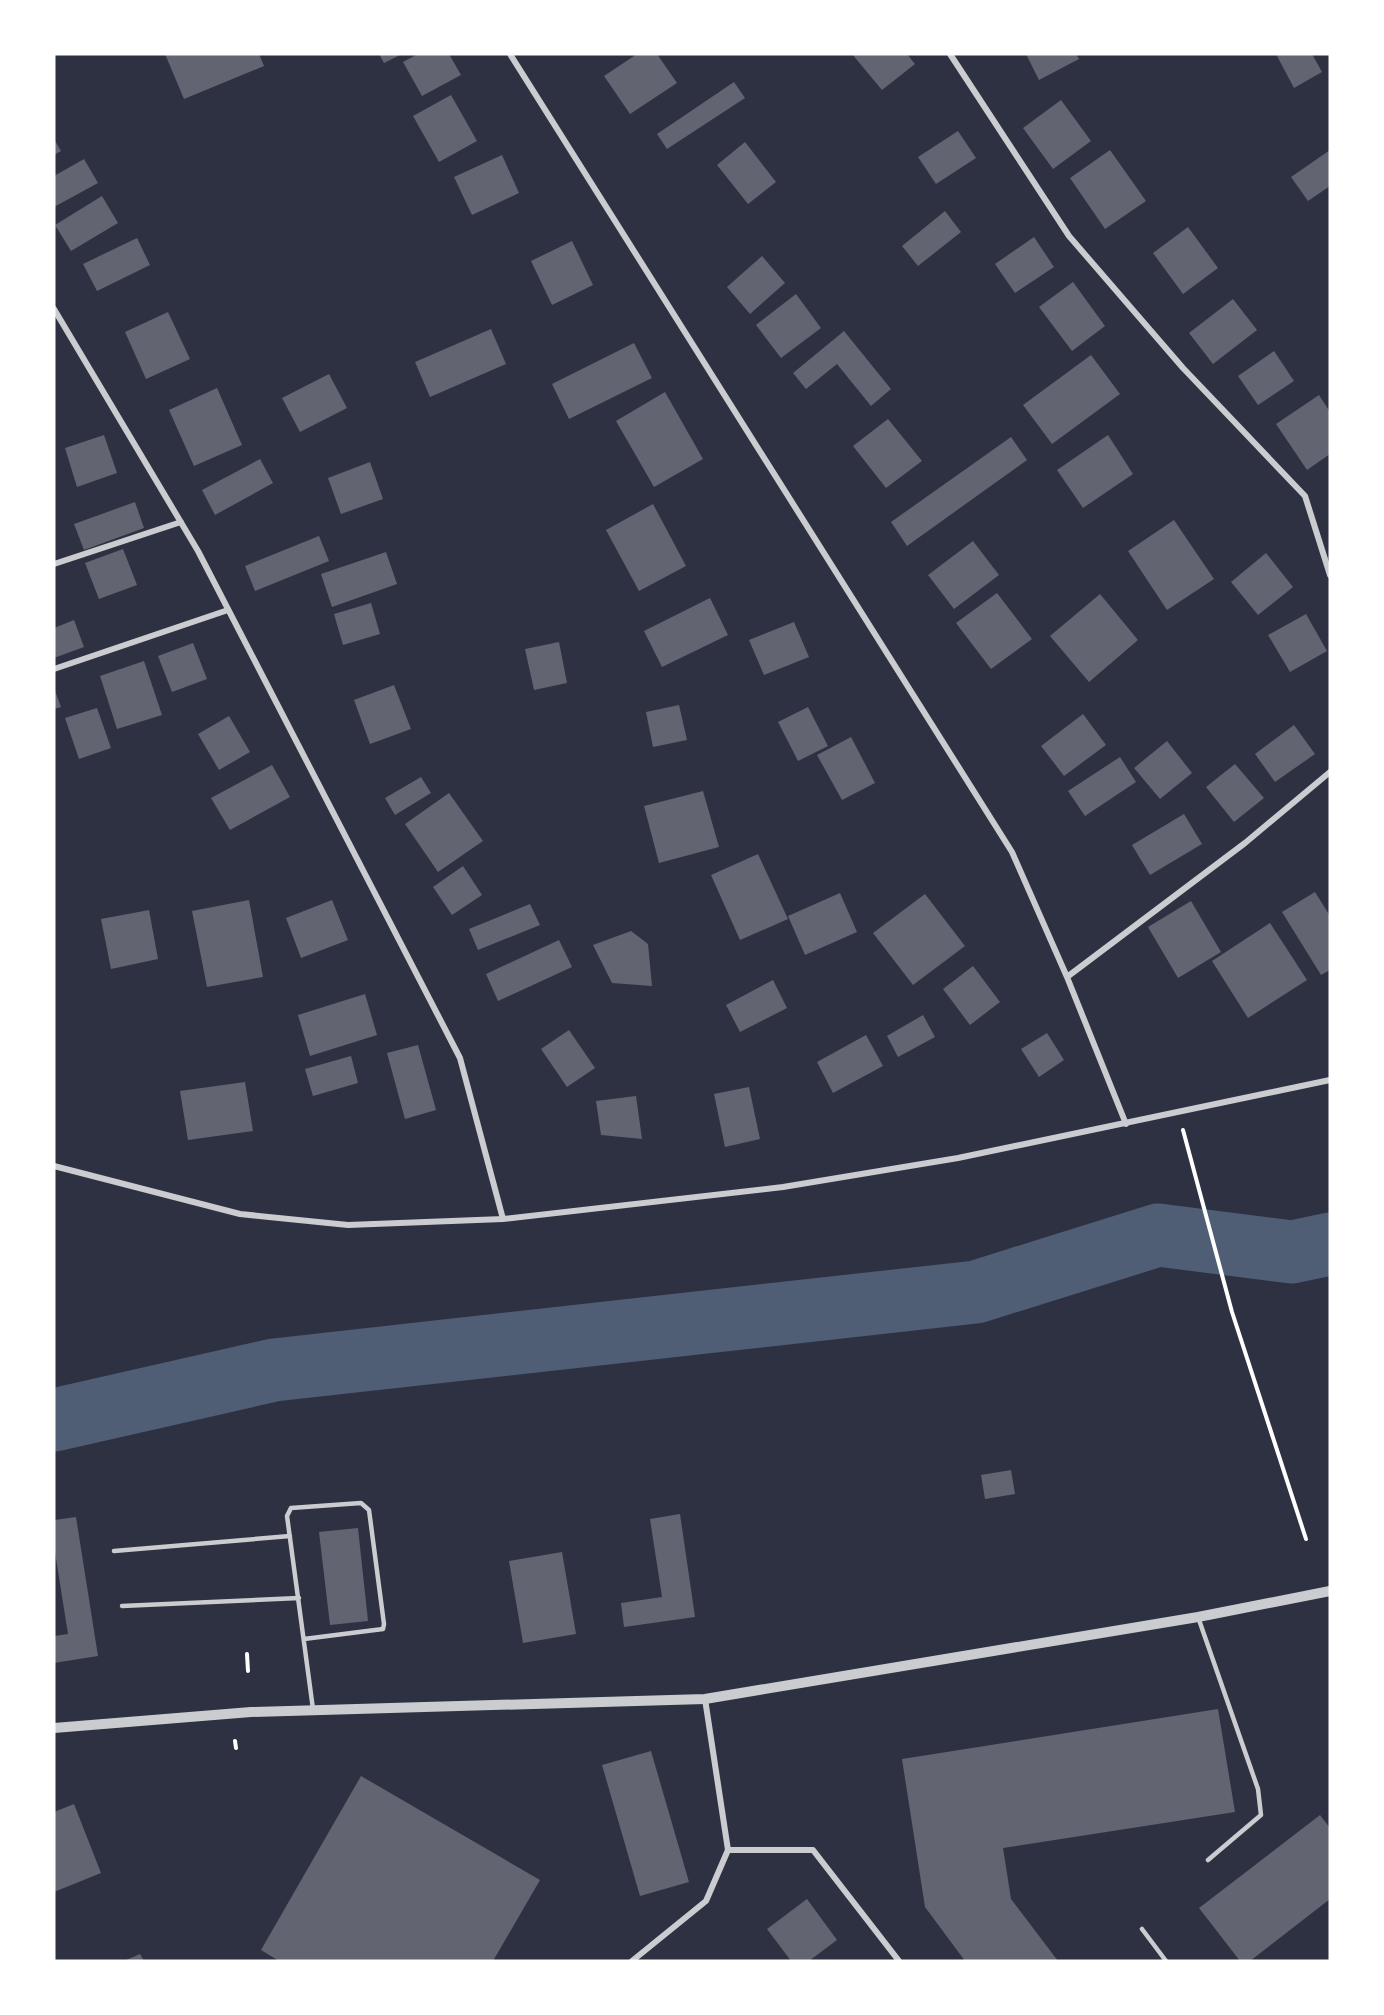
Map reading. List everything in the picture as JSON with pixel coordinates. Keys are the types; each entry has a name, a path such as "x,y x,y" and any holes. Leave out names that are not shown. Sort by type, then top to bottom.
{"street":[{"path":"510,54 1012,852 1067,977 1126,1124"},
{"path":"950,54 1070,236 1183,368 1305,496 1330,575"},
{"path":"54,309 181,522 460,1058 503,1219"},
{"path":"54,564 181,522"},
{"path":"54,669 228,610"},
{"path":"1067,977 1245,843 1330,772"},
{"path":"54,1166 240,1214 348,1226 503,1219 783,1187 958,1158 1330,1080"},
{"path":"54,1728 251,1712 705,1699 1198,1617 1330,1591"},
{"path":"632,1961 706,1901 728,1850 705,1699"},
{"path":"728,1850 813,1850 899,1961"}],"lane":[{"path":"304,1639 383,1629 369,1510 361,1503 291,1508 287,1516 313,1711"},
{"path":"114,1551 290,1536"},
{"path":"122,1606 299,1598"},
{"path":"1198,1617 1258,1789 1261,1815 1208,1860"},
{"path":"1142,1929 1166,1961"}],"path":[{"path":"1191,1155 1232,1311 1306,1539"},
{"path":"247,1654 248,1671"},
{"path":"235,1741 236,1748"}],"building":[{"path":"165,54 259,54 264,66 184,99"},
{"path":"379,54 402,54 384,63"},
{"path":"418,54 449,54 461,75 422,96 403,62"},
{"path":"637,54 657,54 677,83 630,114 604,76"},
{"path":"852,54 907,54 915,64 882,90"},
{"path":"1026,54 1076,54 1079,59 1039,80"},
{"path":"1276,54 1312,54 1322,72 1294,88"},
{"path":"734,82 745,98 667,149 657,134"},
{"path":"451,95 477,141 439,162 413,116"},
{"path":"1061,100 1091,141 1053,169 1023,128"},
{"path":"958,131 976,158 936,184 918,157"},
{"path":"54,139 61,151 54,155"},
{"path":"745,142 776,182 748,204 717,165"},
{"path":"1110,150 1146,201 1105,229 1070,178"},
{"path":"1330,150 1330,186 1308,201 1291,177"},
{"path":"502,155 519,193 472,215 454,177"},
{"path":"84,159 98,183 54,207 54,176"},
{"path":"102,196 118,223 71,251 55,225"},
{"path":"945,211 961,232 918,266 902,246"},
{"path":"1188,227 1218,268 1183,294 1153,253"},
{"path":"1034,237 1054,267 1015,293 995,264"},
{"path":"137,238 150,265 97,291 83,264"},
{"path":"572,241 593,285 552,305 531,261"},
{"path":"762,256 785,283 750,314 727,287"},
{"path":"1073,282 1105,326 1072,351 1039,307"},
{"path":"796,294 821,328 781,358 756,325"},
{"path":"1233,299 1257,330 1213,364 1189,333"},
{"path":"168,312 190,359 146,379 125,332"},
{"path":"491,329 506,364 430,397 415,362"},
{"path":"844,331 891,389 871,406 837,364 806,389 793,373"},
{"path":"634,343 652,378 569,419 552,384"},
{"path":"1274,351 1294,381 1258,405 1238,376"},
{"path":"1091,355 1120,394 1052,444 1023,405"},
{"path":"329,374 347,408 300,432 282,398"},
{"path":"217,388 242,445 194,466 169,410"},
{"path":"665,392 703,459 654,487 616,421"},
{"path":"1319,395 1330,412 1330,454 1307,470 1276,424"},
{"path":"888,419 922,461 886,488 853,446"},
{"path":"104,435 117,473 77,487 65,448"},
{"path":"1108,435 1133,474 1083,508 1057,470"},
{"path":"1011,437 1027,460 907,546 891,522"},
{"path":"260,459 273,483 215,515 202,490"},
{"path":"370,462 383,499 341,514 328,478"},
{"path":"135,502 144,528 84,550 74,524"},
{"path":"653,504 686,566 639,591 606,530"},
{"path":"1174,520 1214,579 1167,610 1128,551"},
{"path":"319,536 329,561 255,591 245,566"},
{"path":"973,541 999,575 954,609 928,575"},
{"path":"123,549 137,585 99,599 85,563"},
{"path":"386,552 397,584 332,607 321,574"},
{"path":"1266,553 1293,587 1258,615 1231,582"},
{"path":"997,593 1032,639 991,669 956,623"},
{"path":"1100,594 1138,640 1089,682 1050,636"},
{"path":"710,598 728,635 662,667 644,631"},
{"path":"371,603 380,634 343,645 334,614"},
{"path":"1306,614 1327,651 1290,672 1268,635"},
{"path":"74,620 84,647 54,658 54,628"},
{"path":"794,622 809,657 764,675 749,640"},
{"path":"559,642 567,683 534,690 525,649"},
{"path":"193,643 207,679 172,692 158,656"},
{"path":"144,661 162,715 117,729 100,676"},
{"path":"394,685 411,729 370,744 354,700"},
{"path":"54,688 61,707 54,709"},
{"path":"679,705 687,740 653,747 646,712"},
{"path":"808,707 828,746 798,761 778,722"},
{"path":"97,708 111,748 79,759 65,718"},
{"path":"1083,714 1106,745 1064,776 1041,746"},
{"path":"229,716 250,752 219,770 198,734"},
{"path":"1294,725 1315,754 1275,782 1255,754"},
{"path":"851,737 875,783 842,800 817,755"},
{"path":"1167,741 1192,773 1160,799 1134,768"},
{"path":"1120,757 1136,782 1085,816 1068,791"},
{"path":"1235,764 1264,798 1234,822 1206,787"},
{"path":"272,765 290,797 230,830 211,798"},
{"path":"421,777 431,793 395,815 385,798"},
{"path":"703,791 719,847 659,863 644,806"},
{"path":"449,793 483,841 438,872 405,824"},
{"path":"1184,814 1202,844 1150,875 1132,845"},
{"path":"758,854 788,919 740,940 711,875"},
{"path":"463,866 482,895 452,915 433,887"},
{"path":"1315,892 1330,916 1330,970 1321,975 1282,912"},
{"path":"840,893 857,932 805,955 788,916"},
{"path":"925,894 965,946 913,985 873,933"},
{"path":"249,900 263,977 207,987 192,911"},
{"path":"332,900 348,940 301,958 286,918"},
{"path":"1191,901 1221,952 1178,978 1148,927"},
{"path":"530,904 540,925 478,950 469,929"},
{"path":"149,910 158,959 111,969 101,919"},
{"path":"1270,923 1307,980 1248,1018 1212,961"},
{"path":"631,931 648,944 652,986 612,983 593,945"},
{"path":"559,940 572,967 498,1001 486,974"},
{"path":"973,966 1000,1002 970,1025 943,989"},
{"path":"773,980 787,1008 740,1032 726,1005"},
{"path":"365,994 377,1035 310,1056 298,1015"},
{"path":"923,1015 935,1037 898,1057 887,1036"},
{"path":"569,1030 595,1068 567,1087 541,1049"},
{"path":"1047,1033 1064,1060 1039,1077 1021,1049"},
{"path":"866,1035 883,1066 833,1093 817,1062"},
{"path":"418,1045 436,1110 405,1119 387,1053"},
{"path":"351,1056 358,1083 313,1096 305,1069"},
{"path":"245,1082 253,1131 188,1140 180,1091"},
{"path":"749,1087 760,1139 725,1147 714,1094"},
{"path":"636,1096 642,1139 601,1135 596,1101"},
{"path":"1011,1470 1015,1494 985,1499 981,1475"},
{"path":"680,1514 695,1617 624,1627 621,1603 662,1597 650,1519"},
{"path":"76,1517 98,1656 54,1663 54,1636 68,1634 54,1546 54,1520"},
{"path":"358,1528 368,1621 330,1625 319,1532"},
{"path":"562,1552 576,1634 523,1643 509,1561"},
{"path":"1218,1709 1235,1812 1003,1848 1011,1899 1058,1961 965,1961 925,1907 902,1759"},
{"path":"651,1751 689,1882 640,1896 602,1765"},
{"path":"361,1776 540,1880 493,1961 279,1961 261,1950"},
{"path":"74,1804 101,1873 54,1892 54,1812"},
{"path":"1320,1815 1330,1828 1330,1899 1250,1961 1240,1961 1199,1908"},
{"path":"807,1899 837,1940 809,1961 791,1961 767,1929"},
{"path":"140,1954 144,1961 124,1961"}],"waterway":[{"path":"54,1420 274,1370 976,1292 1158,1235 1292,1252 1330,1244"}]}
